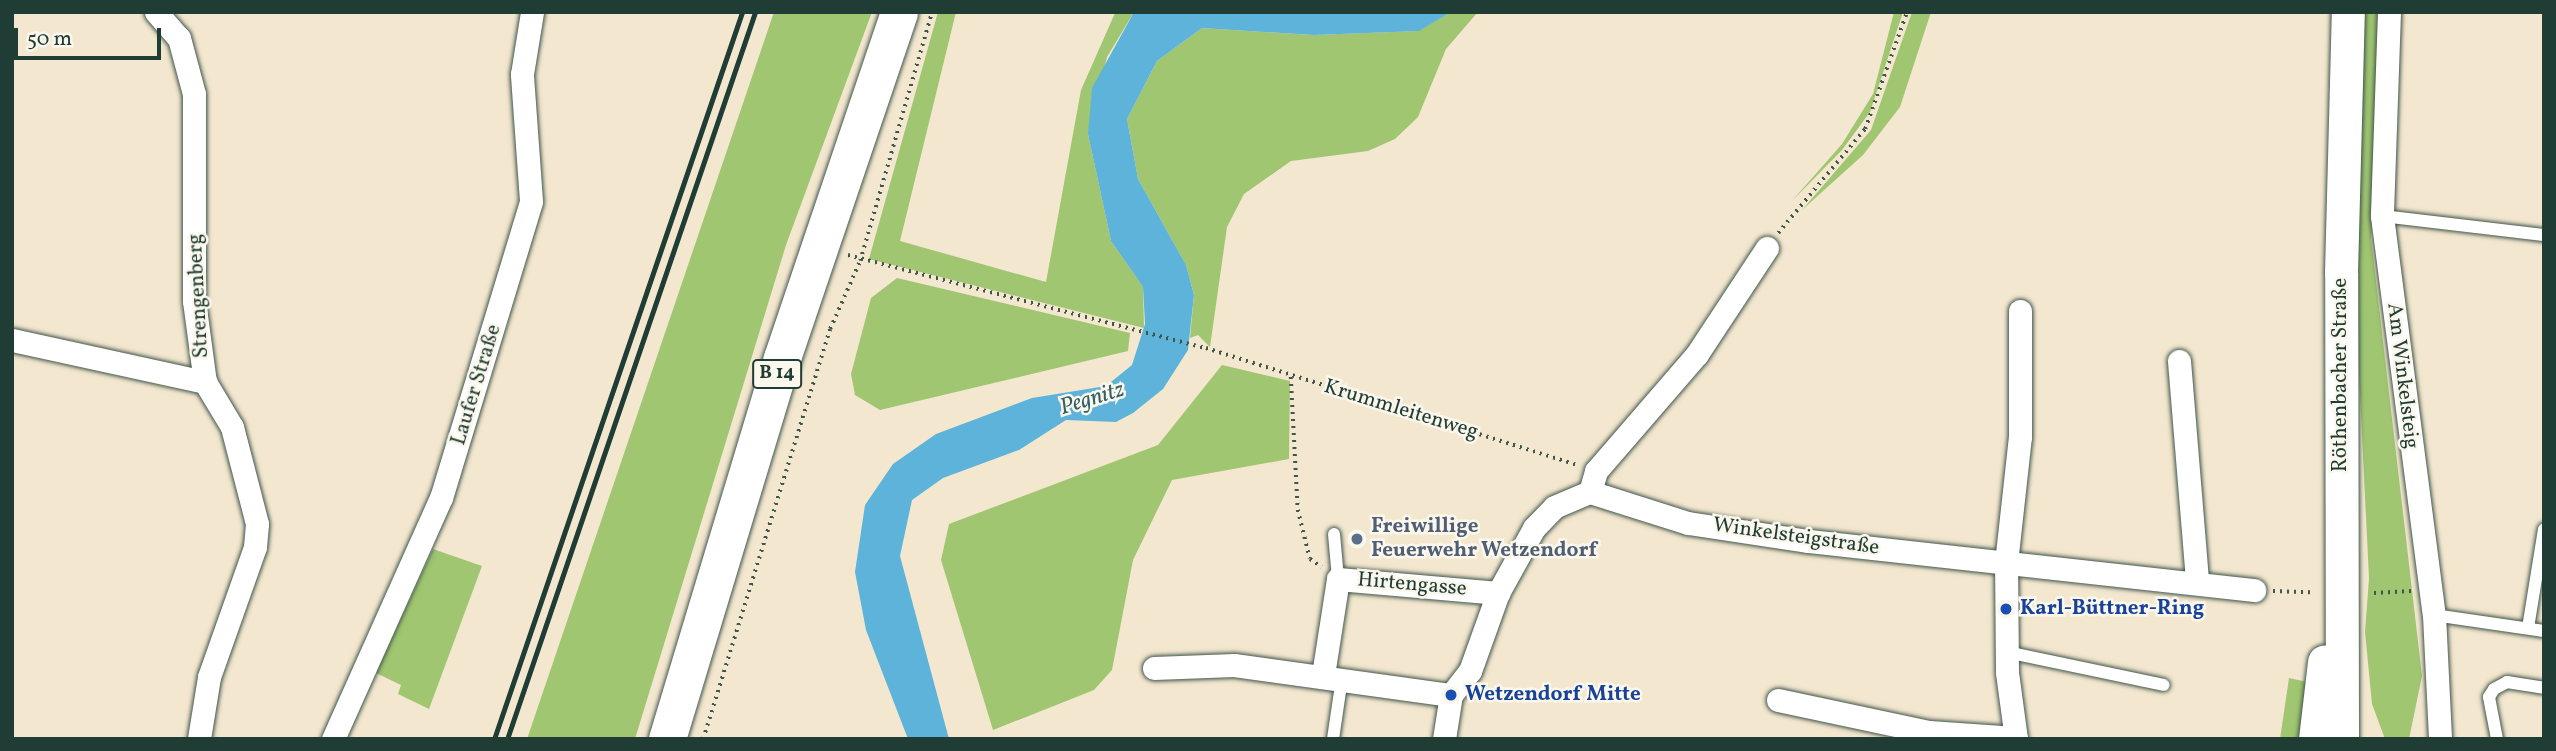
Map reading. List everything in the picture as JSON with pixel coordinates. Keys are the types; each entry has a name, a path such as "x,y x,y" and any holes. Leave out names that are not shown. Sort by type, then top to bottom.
{"main road":[{"name":"B 14","path":"667,739 782,358 899,12"},
{"name":"Röthenbacher Straße","path":"2342,739 2348,12"},
{"path":"2315,739 2326,649 2342,607"},
{"path":"2342,607 2357,627 2363,739"}],"street":[{"name":"Strengenberg","path":"156,12 179,38 194,94 194,301 205,382 239,447 257,524 255,547 209,677 199,739"},
{"name":"Laufer Straße","path":"333,739 441,498 531,201 522,74 532,12"},
{"name":"Am Winkelsteig","path":"2389,12 2382,216 2432,604 2440,739"},
{"path":"1444,739 1451,695 1470,671 1499,593 1534,528 1554,507 1593,482 1697,354 1767,248"},
{"path":"1778,700 1929,732 2016,738 2007,652 2006,563 2020,437 2020,311"},
{"path":"12,340 205,382"},
{"path":"2179,361 2197,582"},
{"name":"Winkelsteigstraße","path":"1593,482 1688,523 2006,563 2254,590"},
{"name":"Hirtengasse","path":"1333,676 1336,575 1499,593"},
{"path":"1154,668 1191,662 1333,676 1451,695"}],"lane":[{"path":"2382,216 2544,235"},
{"path":"2528,628 2544,529"},
{"path":"1334,534 1336,575"},
{"path":"2432,604 2544,631"},
{"path":"2007,652 2164,685"},
{"path":"1333,676 1333,739"},
{"path":"2497,739 2489,697 2494,689 2507,682 2544,688"}],"path":[{"path":"703,739 830,329 860,261 932,12"},
{"path":"1767,248 1865,129 1907,12"},
{"name":"Krummleitenweg","path":"848,255 860,261 1206,348 1593,482"},
{"path":"1291,376 1303,534 1313,563 1336,575"},
{"path":"2254,590 2310,592"},
{"path":"2374,593 2432,604"}],"green space":[{"path":"774,12 872,12 786,245 635,739 527,739"},
{"path":"938,12 956,12 900,241 1046,282 1081,90 1115,13 1134,12 1107,57 1088,134 1111,241 1143,287 1144,328 869,259"},
{"path":"1451,12 1478,12 1446,49 1418,117 1395,139 1368,151 1291,161 1244,194 1227,227 1210,347 1198,335 1190,338 1194,295 1186,265 1138,179 1127,119 1157,61 1202,28 1313,35 1418,31"},
{"path":"1894,12 1903,12 1870,112 1842,150 1791,202 1842,144 1873,94"},
{"path":"1912,12 1931,12 1900,107 1863,155 1802,210 1871,130"},
{"path":"2363,12 2380,12 2371,238 2422,676 2409,739 2385,739 2372,704 2365,632 2369,578 2357,334"},
{"path":"897,278 1130,333 1128,351 880,410 855,395 851,374 871,298"},
{"path":"1222,365 1290,381 1289,459 1172,480 1133,560 1112,670 1094,690 993,730 941,560 949,524 1158,445"},
{"path":"433,549 482,566 429,709 398,694 401,685 376,673"},
{"path":"2289,678 2316,684 2309,739 2280,739"}],"water":[{"name":"Pegnitz","path":"1134,12 1451,12 1419,31 1314,35 1202,28 1157,61 1127,119 1138,179 1186,265 1194,295 1188,350 1163,389 1133,413 1116,422 1066,420 1019,450 943,478 912,500 900,556 949,739 908,739 866,630 855,572 865,505 893,464 936,434 1032,398 1106,386 1132,365 1145,324 1143,287 1111,241 1088,134 1092,88"}],"railway":[{"path":"494,739 742,12"},
{"path":"507,739 755,12"}],"place":[{"name":"Freiwillige Feuerwehr Wetzendorf","path":"1357,539"},
{"name":"Karl-Büttner-Ring","path":"2006,609"},
{"name":"Wetzendorf Mitte","path":"1451,695"}]}
